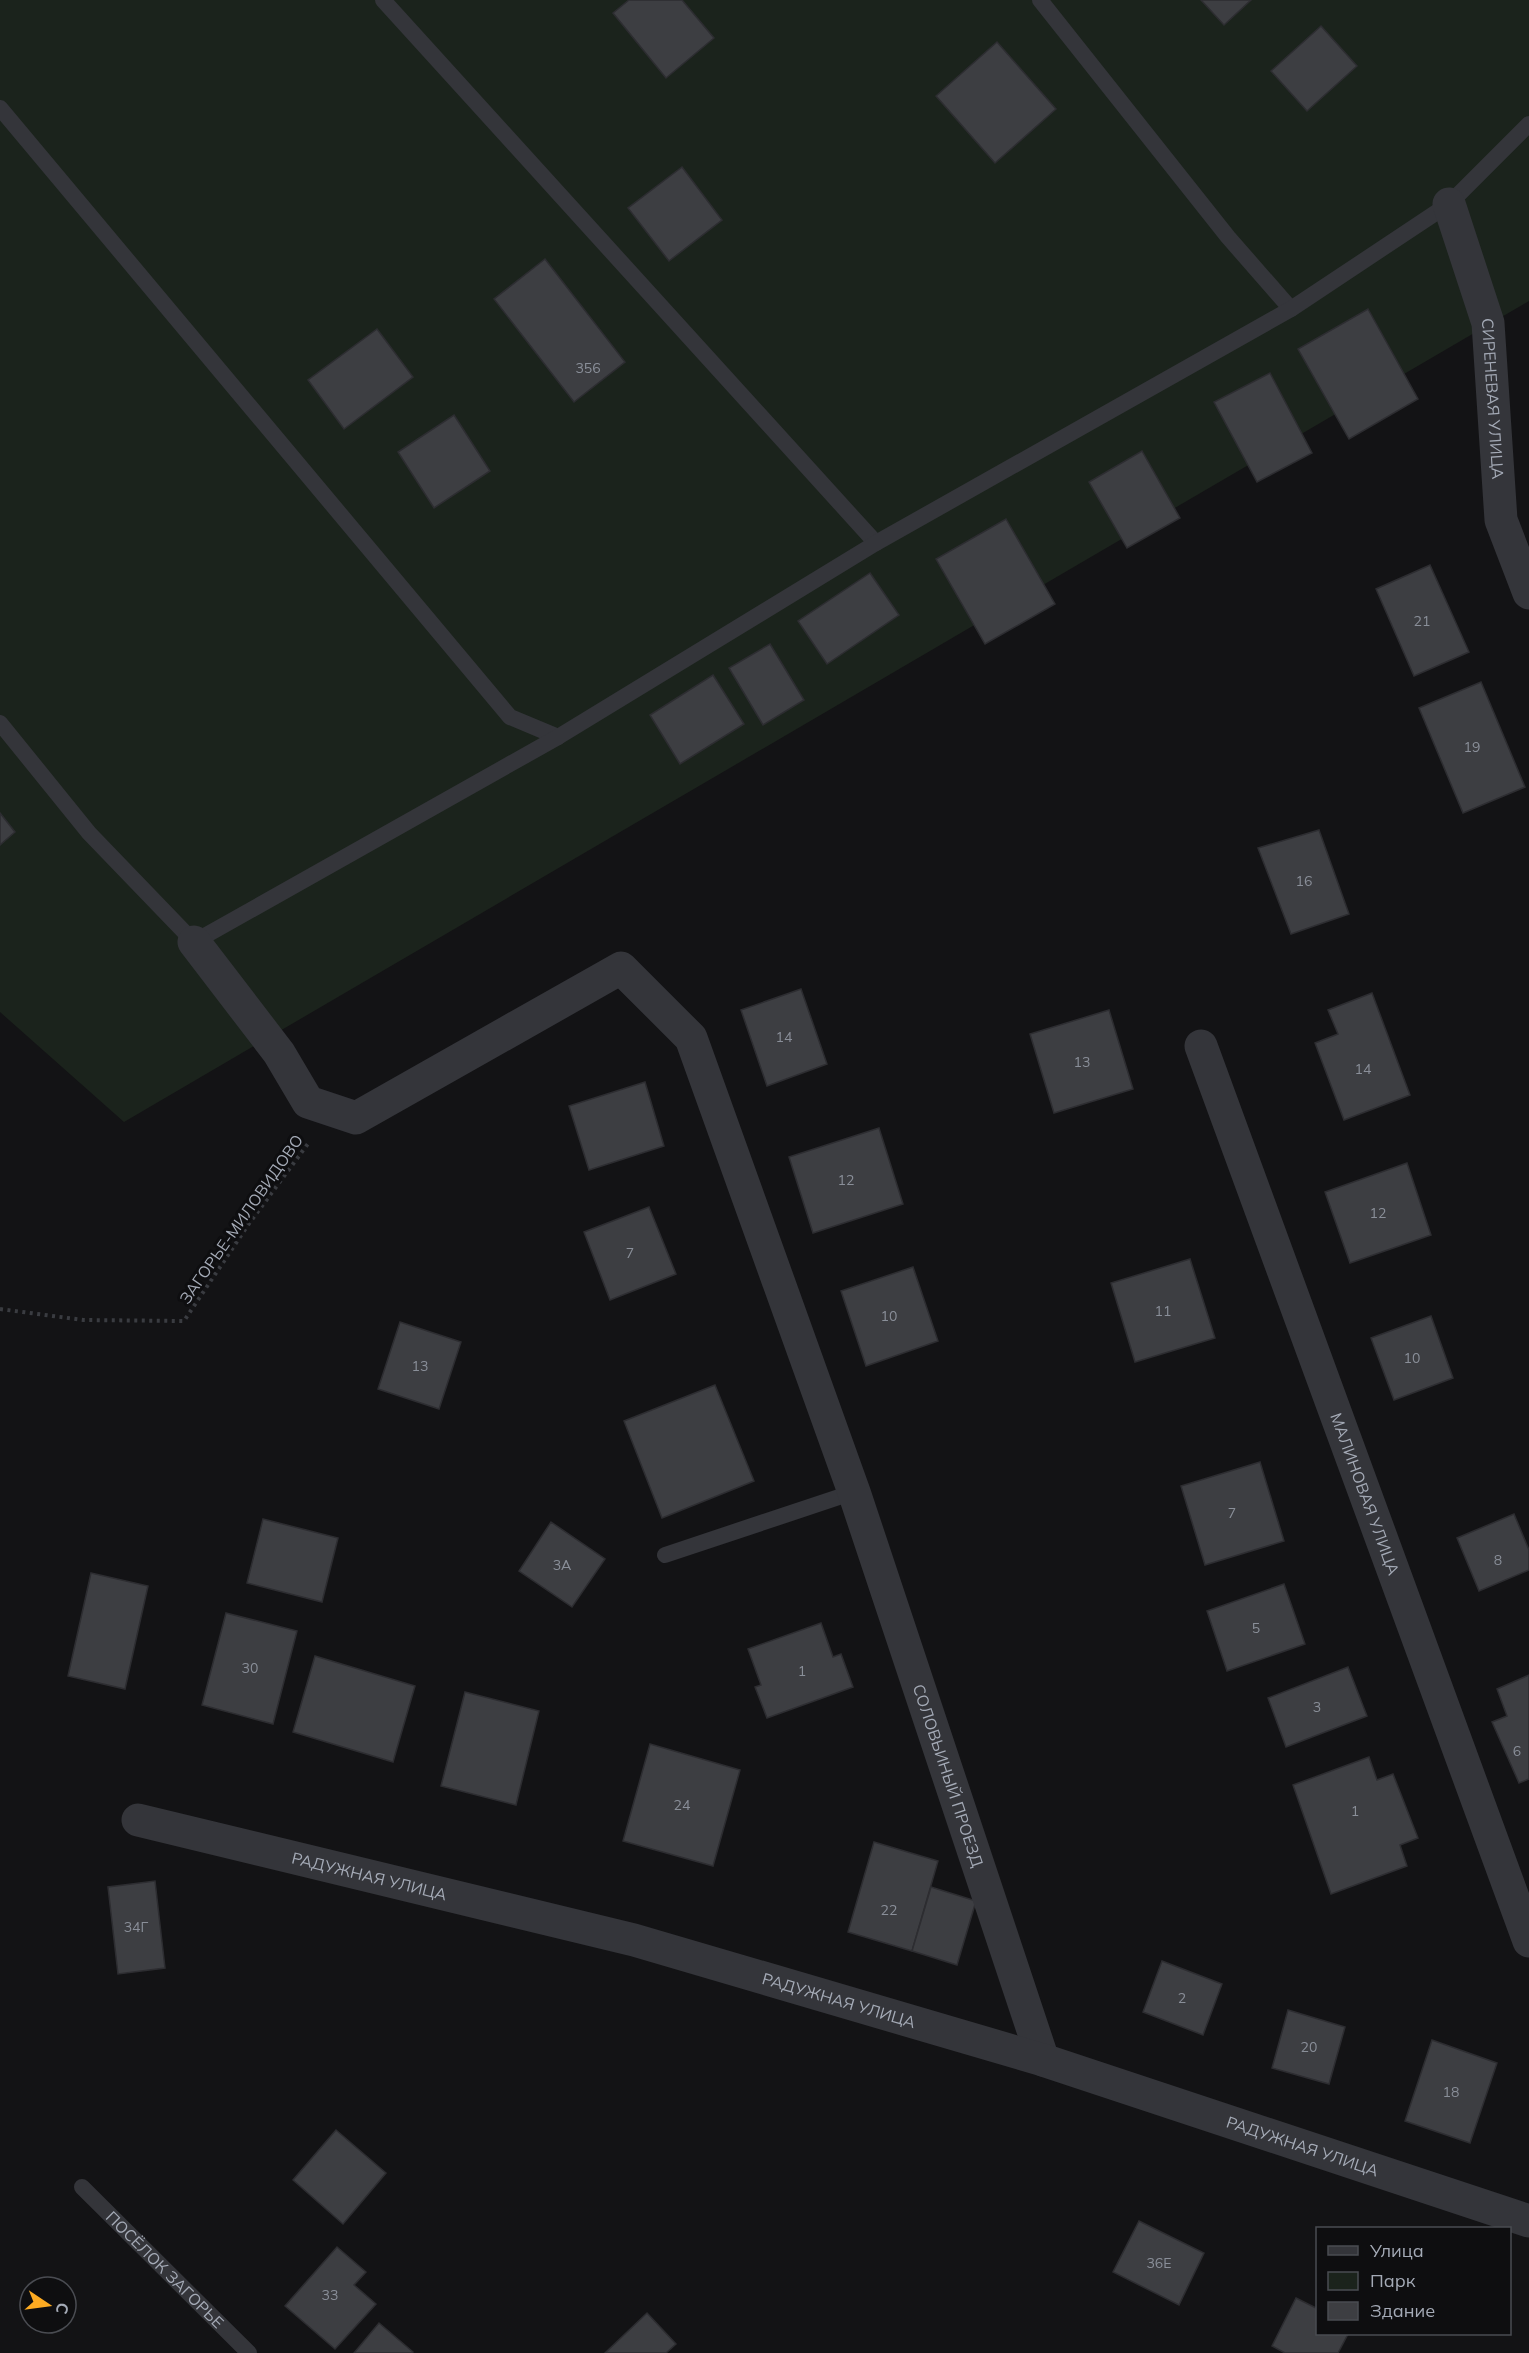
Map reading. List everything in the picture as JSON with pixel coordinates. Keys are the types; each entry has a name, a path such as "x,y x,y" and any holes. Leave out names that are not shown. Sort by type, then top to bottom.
{"street":[{"name":"СИРЕНЕВАЯ УЛИЦА","path":"1449,204 1488,323 1501,520 1529,593"},
{"path":"194,942 279,1053 308,1102 356,1118"},
{"name":"СОЛОВЬИНЫЙ ПРОЕЗД","path":"356,1118 621,968 691,1038 854,1492 1043,2060"},
{"name":"МАЛИНОВАЯ УЛИЦА","path":"1201,1046 1529,1941"},
{"name":"РАДУЖНАЯ УЛИЦА","path":"138,1820 634,1940 1043,2060 1529,2221"}],"lane":[{"path":"383,0 876,543"},
{"path":"1040,0 1228,237 1291,309"},
{"path":"0,108 510,717 558,738"},
{"path":"0,723 89,833 194,942 558,738 876,543 1291,309 1449,204 1529,124"},
{"path":"665,1555 854,1492"},
{"name":"ПОСЁЛОК ЗАГОРЬЕ","path":"82,2187 249,2353"}],"path":[{"name":"ЗАГОРЬЕ-МИЛОВИДОВО","path":"0,1309 83,1320 184,1321 248,1225 319,1130 356,1118"}],"green space":[{"path":"0,0 1529,0 1529,301 124,1122 0,1012"}],"building":[{"path":"629,0 682,0 714,38 666,78 613,13"},
{"path":"1201,0 1251,0 1224,25"},
{"path":"1321,26 1357,66 1307,111 1271,71"},
{"path":"997,42 1056,109 995,163 936,96"},
{"path":"682,167 722,220 669,261 628,208"},
{"path":"545,259 625,362 574,402 494,299"},
{"path":"1368,309 1418,399 1349,439 1298,349"},
{"path":"377,329 413,377 344,429 308,380"},
{"path":"1270,373 1312,453 1257,482 1214,402"},
{"path":"454,415 490,471 434,508 398,452"},
{"path":"1142,451 1180,518 1127,548 1089,482"},
{"path":"1006,519 1055,604 985,644 936,559"},
{"path":"1430,565 1469,652 1414,676 1376,589"},
{"path":"870,573 899,615 827,664 798,621"},
{"path":"770,644 804,700 763,725 729,668"},
{"path":"713,675 744,724 680,764 650,715"},
{"path":"1481,682 1525,787 1463,813 1419,708"},
{"path":"0,813 15,832 0,845"},
{"path":"1319,830 1349,914 1291,934 1258,848"},
{"path":"801,989 827,1064 767,1086 741,1010"},
{"path":"1372,993 1410,1095 1344,1120 1315,1043 1338,1034 1328,1010"},
{"path":"1109,1010 1133,1089 1054,1113 1030,1034"},
{"path":"645,1082 664,1146 589,1170 569,1106"},
{"path":"879,1128 903,1204 813,1233 789,1157"},
{"path":"1407,1163 1431,1235 1350,1263 1325,1192"},
{"path":"649,1207 676,1274 610,1300 584,1232"},
{"path":"1190,1259 1215,1338 1135,1362 1111,1283"},
{"path":"913,1267 938,1341 866,1366 841,1291"},
{"path":"1431,1316 1453,1378 1394,1400 1371,1338"},
{"path":"400,1322 461,1342 439,1409 378,1389"},
{"path":"715,1385 754,1481 662,1518 624,1421"},
{"path":"1260,1462 1284,1541 1205,1565 1181,1486"},
{"path":"1514,1514 1529,1550 1529,1570 1479,1591 1457,1538"},
{"path":"263,1519 338,1538 322,1602 247,1583"},
{"path":"551,1522 605,1559 572,1607 519,1571"},
{"path":"91,1573 148,1586 125,1689 68,1676"},
{"path":"1284,1584 1305,1644 1227,1671 1207,1611"},
{"path":"226,1613 297,1631 273,1724 202,1705"},
{"path":"821,1623 833,1657 841,1654 853,1687 767,1718 755,1687 761,1685 748,1649"},
{"path":"315,1656 415,1686 393,1762 293,1732"},
{"path":"1348,1667 1367,1716 1286,1747 1268,1698"},
{"path":"1529,1675 1529,1779 1519,1783 1492,1722 1507,1716 1497,1689"},
{"path":"465,1692 539,1711 516,1805 441,1786"},
{"path":"650,1744 740,1770 713,1866 623,1841"},
{"path":"1369,1757 1377,1780 1393,1774 1418,1838 1400,1845 1407,1866 1331,1894 1293,1785"},
{"path":"874,1842 938,1861 912,1951 848,1932"},
{"path":"155,1881 165,1968 118,1974 108,1887"},
{"path":"931,1887 976,1901 957,1965 912,1951"},
{"path":"1162,1961 1222,1984 1203,2035 1143,2012"},
{"path":"1288,2010 1345,2027 1329,2084 1272,2068"},
{"path":"1432,2040 1497,2063 1470,2143 1405,2121"},
{"path":"336,2130 386,2173 343,2224 293,2180"},
{"path":"1139,2221 1204,2253 1179,2305 1113,2272"},
{"path":"337,2247 366,2272 354,2285 376,2304 335,2349 285,2306"},
{"path":"1296,2298 1316,2308 1316,2335 1347,2335 1338,2353 1285,2353 1272,2346"},
{"path":"647,2313 676,2344 666,2353 605,2353"},
{"path":"379,2323 413,2352 354,2353"}]}
